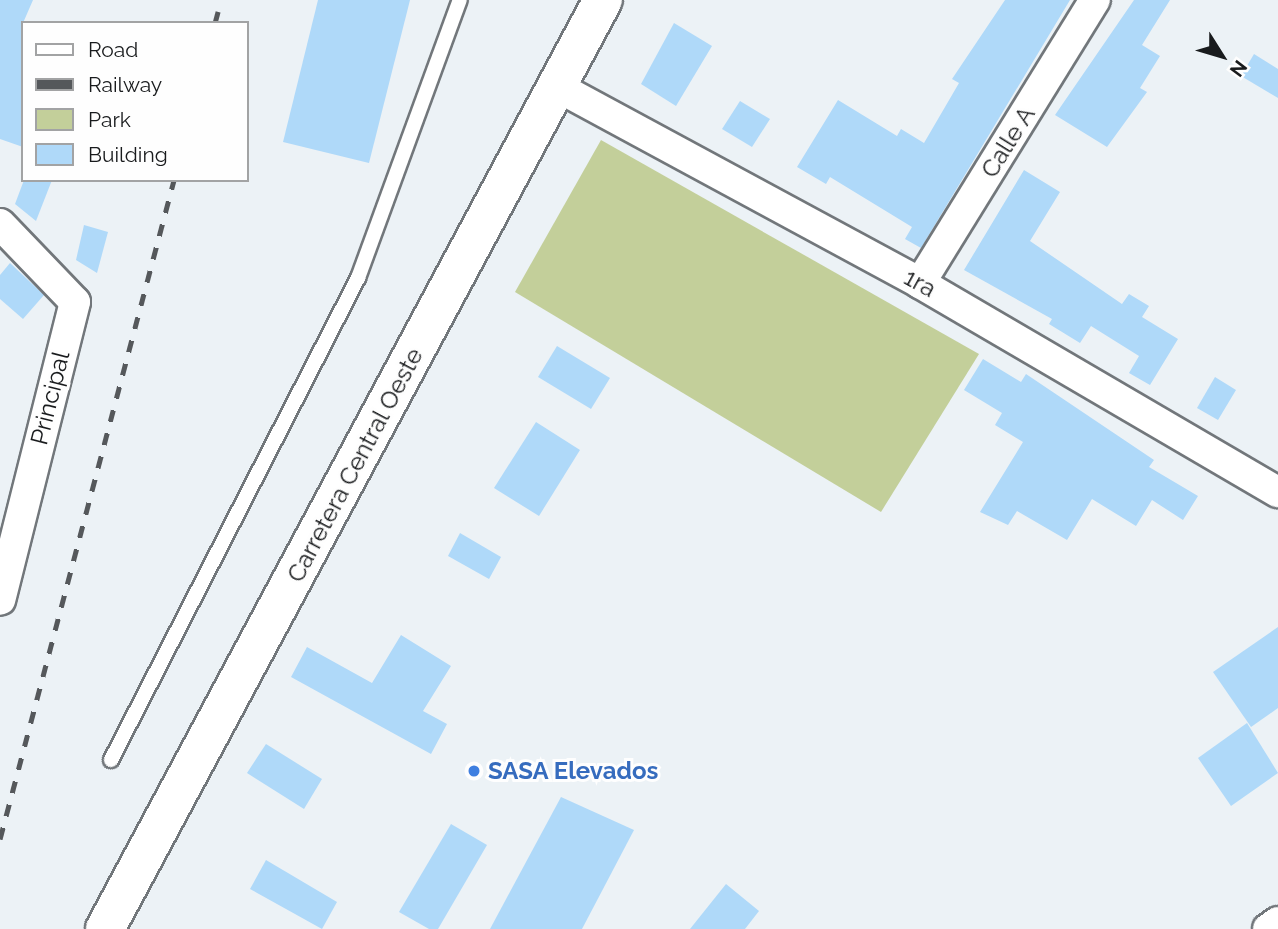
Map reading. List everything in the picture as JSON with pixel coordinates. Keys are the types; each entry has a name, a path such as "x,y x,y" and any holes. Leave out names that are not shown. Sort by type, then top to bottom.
{"main road":[{"name":"Carretera Central Oeste","path":"105,929 603,0"}],"street":[{"name":"Calle A","path":"920,283 1095,0"},
{"name":"1ra","path":"556,86 920,283 1278,492"},
{"name":"Principal","path":"0,600 75,302 5,234"},
{"path":"1268,929 1278,922"}],"lane":[{"path":"111,760 358,278 460,0"}],"green space":[{"path":"601,140 979,354 881,512 515,292"}],"building":[{"path":"0,0 33,0 24,21 21,21 21,146 0,139"},
{"path":"318,0 410,0 369,163 283,142"},
{"path":"1005,0 1070,0 921,248 905,239 912,227 830,177 826,184 797,167 838,100 897,136 901,129 924,143 959,83 952,79"},
{"path":"1134,0 1170,0 1142,45 1160,56 1140,88 1147,92 1107,147 1055,115"},
{"path":"674,23 712,46 676,106 641,84"},
{"path":"1254,54 1278,69 1278,98 1241,76"},
{"path":"740,101 770,119 752,147 722,129"},
{"path":"1024,170 1060,192 1030,241 1122,304 1129,294 1149,306 1142,317 1178,339 1150,385 1129,373 1139,356 1091,326 1080,343 1049,324 1052,319 964,270"},
{"path":"23,182 51,182 36,221 15,204"},
{"path":"84,225 108,232 97,273 76,260"},
{"path":"10,263 44,295 23,319 0,299 0,275"},
{"path":"557,346 610,378 591,409 538,377"},
{"path":"983,359 1021,382 1026,374 1154,460 1149,467 1198,496 1183,520 1152,500 1136,526 1092,499 1067,540 1017,511 1008,525 980,512 1023,442 995,425 1002,413 964,390"},
{"path":"1215,377 1236,390 1218,420 1197,408"},
{"path":"536,422 580,450 539,516 494,488"},
{"path":"460,533 501,557 489,579 448,556"},
{"path":"1278,627 1278,708 1251,727 1213,672"},
{"path":"401,635 451,666 423,711 447,724 431,754 291,677 307,647 372,683"},
{"path":"1247,723 1278,773 1231,806 1198,758"},
{"path":"266,744 322,779 304,809 247,773"},
{"path":"561,797 634,830 582,929 490,929"},
{"path":"451,824 487,845 438,929 429,929 399,912"},
{"path":"266,860 337,902 322,929 250,889"},
{"path":"726,884 759,911 745,929 690,929"}],"railway":[{"path":"216,21 221,0"},
{"path":"0,839 173,182"}],"place":[{"name":"SASA Elevados","path":"474,771"}]}
